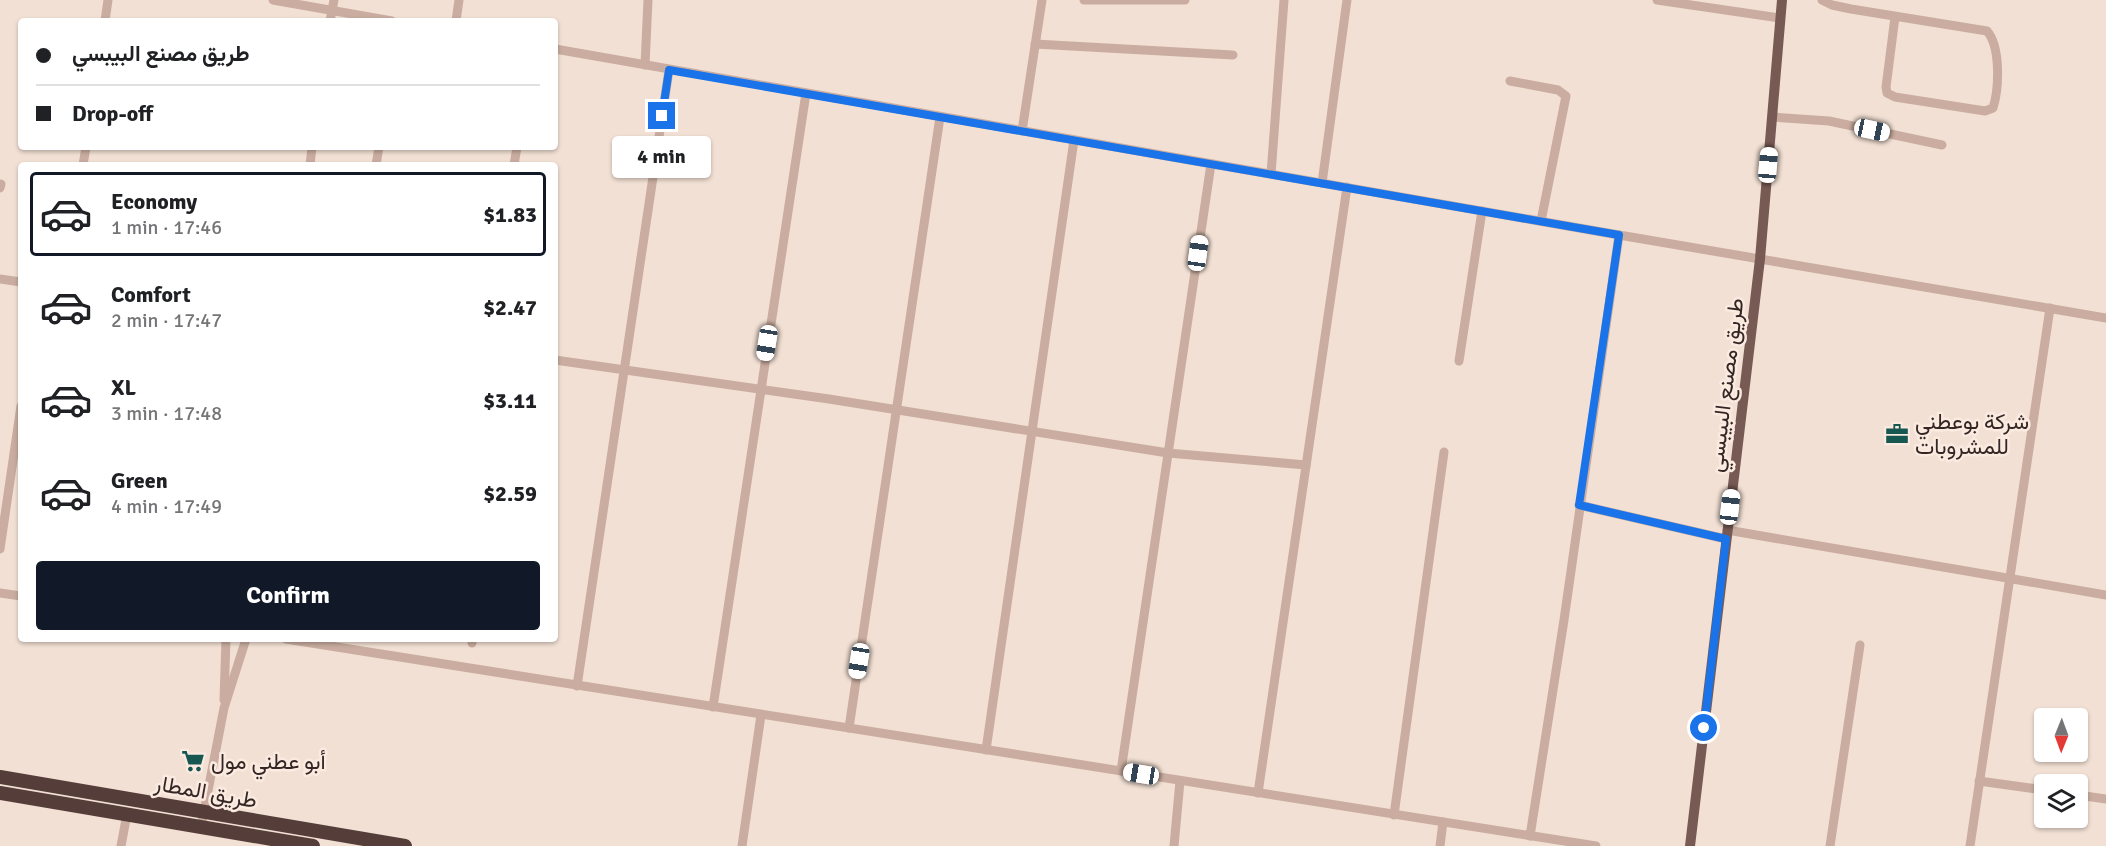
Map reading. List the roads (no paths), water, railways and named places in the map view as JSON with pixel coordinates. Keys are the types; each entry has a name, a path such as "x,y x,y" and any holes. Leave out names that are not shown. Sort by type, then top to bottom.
{"highway":[{"name":"طريق المطار","path":"0,777 405,846"},
{"name":"طريق المطار","path":"0,793 201,827 275,843 312,846"}],"main road":[{"name":"طريق مصنع البيبسي","path":"1690,846 1760,259 1782,0"}],"street":[{"path":"105,18 108,0"},
{"path":"273,0 376,18"},
{"path":"331,18 334,0"},
{"path":"456,18 459,0"},
{"path":"645,65 648,0"},
{"path":"1022,131 1042,0"},
{"path":"1084,0 1185,0"},
{"path":"1271,174 1284,0"},
{"path":"1322,183 1347,0"},
{"path":"1657,0 1780,18"},
{"path":"1822,0 1832,5 1984,30 1989,33 1998,72 1993,108 1985,111 1895,97 1887,93 1895,17"},
{"path":"1035,44 1233,55"},
{"path":"558,50 2106,318"},
{"path":"577,686 669,70"},
{"path":"1510,81 1558,90 1566,96 1540,221"},
{"path":"713,707 806,93"},
{"path":"849,729 940,117"},
{"path":"1772,117 1829,122 1942,145"},
{"path":"986,750 1074,140"},
{"path":"1121,771 1211,164"},
{"path":"1258,794 1347,188"},
{"path":"1459,361 1482,211"},
{"path":"1530,836 1619,235"},
{"path":"0,279 18,282"},
{"path":"1970,846 2050,308"},
{"path":"558,360 760,389 1168,453 1306,465"},
{"path":"0,549 18,426"},
{"path":"1394,815 1444,452"},
{"path":"1579,505 1727,534 2106,595"},
{"path":"0,593 18,596"},
{"path":"224,708 226,642"},
{"path":"201,827 202,812 224,708 245,642"},
{"path":"323,642 577,686 1596,846"},
{"path":"1830,846 1860,645"},
{"path":"742,846 761,715"},
{"path":"1174,846 1180,781"},
{"path":"1979,781 2034,789"},
{"path":"2088,796 2106,799"},
{"path":"121,846 127,814"},
{"path":"1440,846 1443,822"}],"place":[{"name":"شركة بوعطني للمشروبات","path":"1897,434"},
{"name":"أبو عطني مول","path":"193,761"}]}
